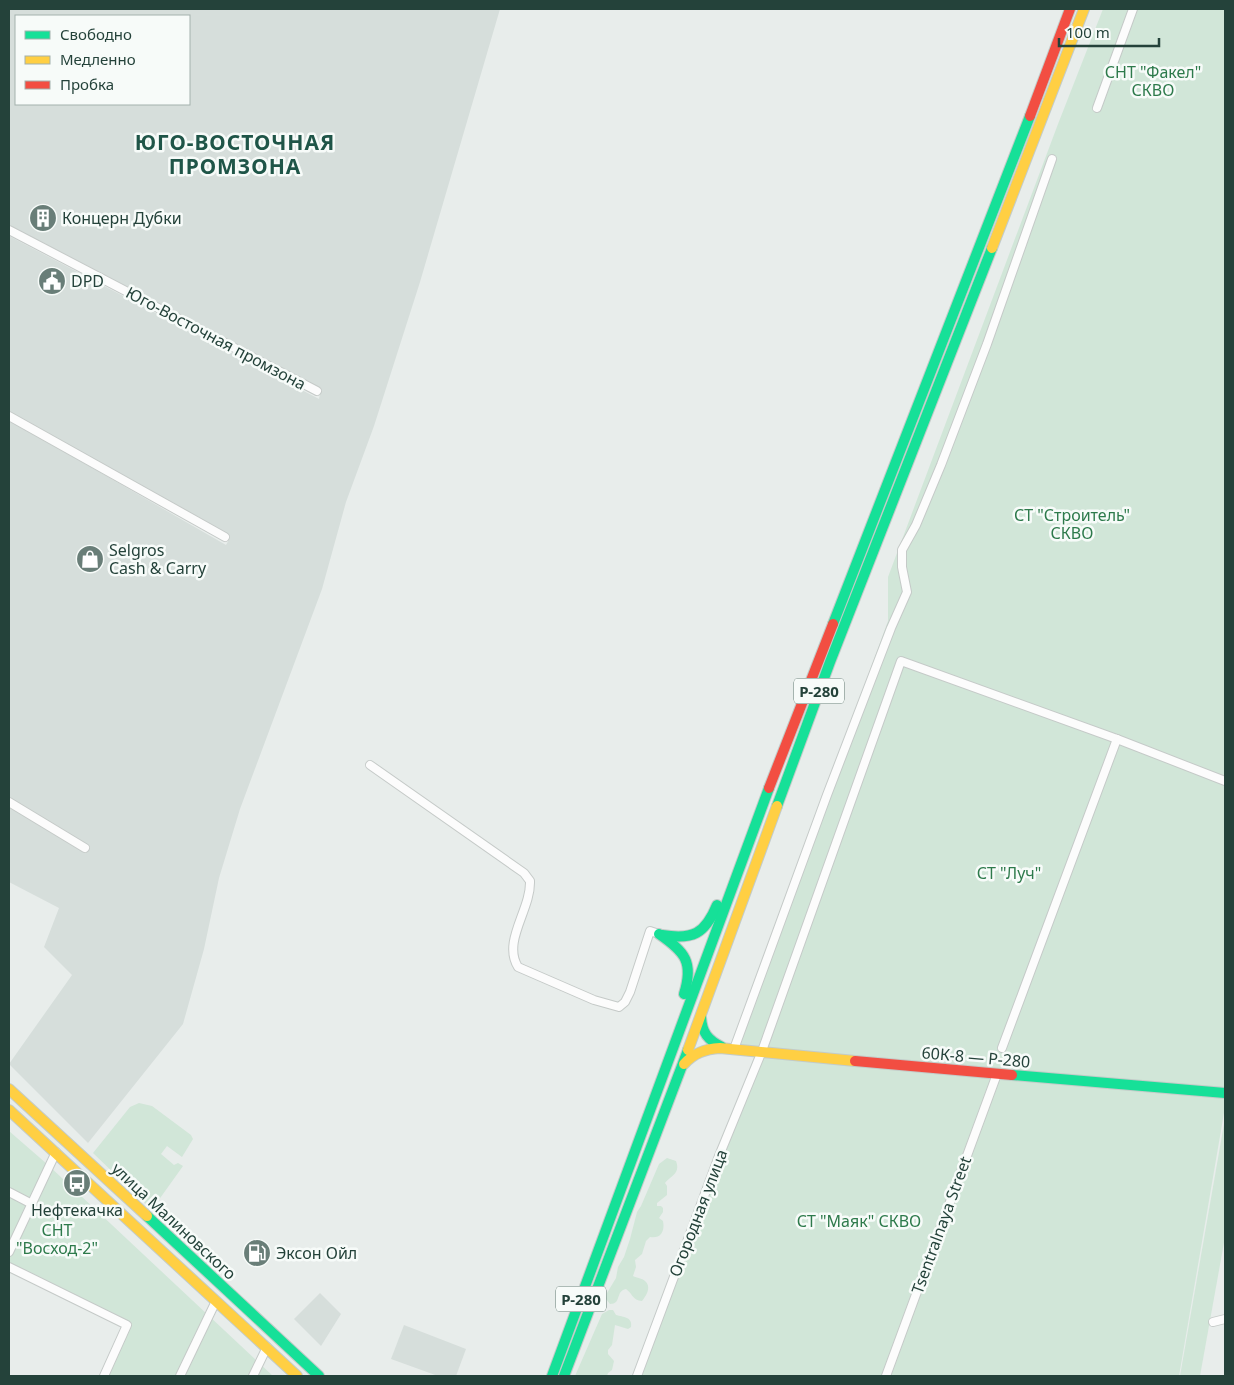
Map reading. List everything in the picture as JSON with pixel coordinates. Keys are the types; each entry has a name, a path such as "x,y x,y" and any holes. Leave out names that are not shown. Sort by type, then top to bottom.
{"main road":[{"name":"Р-280","path":"552,1376 742,863 870,525 1070,9"},
{"name":"Р-280","path":"564,1376 646,1163 830,662 1084,9"},
{"path":"659,934 673,937 700,933 712,919 733,863 748,865 752,872"},
{"path":"659,934 678,947 686,956 689,965 688,981 669,1037 673,1051"},
{"name":"60К-8 — Р-280","path":"700,1012 703,1034 708,1040 730,1048"},
{"name":"60К-8 — Р-280","path":"680,1068 689,1056 697,1052 711,1048 730,1048 1225,1094"},
{"name":"улица Малиновского","path":"9,1089 319,1376"},
{"name":"улица Малиновского","path":"9,1110 297,1376"},
{"path":"634,1158 641,1164 646,1163"}],"street":[{"path":"1098,108 1133,9"},
{"path":"730,1048 891,628 907,592 902,567 902,550 916,525 941,466 994,326 1052,159"},
{"name":"Юго-Восточная промзона","path":"9,230 317,391"},
{"path":"9,416 225,538"},
{"name":"Огородная улица","path":"637,1376 719,1156 762,1051 901,661 1117,739"},
{"path":"1002,1048 1117,739 1225,781"},
{"path":"370,765 524,873 530,881 529,898 513,941 512,951 518,967 594,1000 619,1007 625,1002 630,992 650,931 659,934"},
{"path":"9,802 86,848"},
{"name":"Tsentralnaya Street","path":"886,1376 997,1074"},
{"path":"9,1252 56,1152"},
{"path":"9,1192 32,1204"},
{"path":"9,1267 127,1325 104,1376"},
{"path":"180,1376 216,1301"},
{"path":"1213,1322 1225,1319"},
{"path":"252,1376 267,1347"}],"shaded area":[{"path":"9,9 500,9 420,282 374,426 346,502 322,589 240,809 219,878 204,949 183,1024 88,1143 9,1064 72,975 44,947 59,908 9,882 9,420 226,545 230,538 9,413 9,236 319,399 321,388 9,225"},
{"path":"320,1293 341,1314 321,1346 294,1319"},
{"path":"404,1325 466,1349 456,1376 438,1376 391,1359"}],"green space":[{"path":"1103,9 1225,9 1225,1089 733,1045 888,621 888,577"},
{"name":"СТ \"Маяк\" СКВО","path":"755,1055 1225,1098 1179,1376 635,1376"},
{"path":"139,1103 152,1106 191,1135 193,1139 182,1157 167,1146 161,1154 174,1165 178,1163 183,1166 153,1208 149,1207 93,1153 130,1107"},
{"path":"1225,1118 1225,1237 1200,1376 1180,1376"},
{"name":"СНТ \"Восход-2\"","path":"9,1131 47,1164 273,1376 100,1376 124,1326 9,1269"},
{"path":"667,1158 676,1161 677,1169 665,1183 667,1195 657,1203 657,1206 663,1208 659,1218 663,1221 663,1231 657,1237 650,1237 646,1241 642,1254 635,1260 636,1267 633,1276 647,1283 648,1291 642,1301 634,1298 626,1289 623,1290 616,1302 610,1304 606,1299 607,1293 616,1278 618,1267 624,1257 637,1212 659,1164"},
{"path":"613,1310 616,1315 629,1319 631,1324 631,1327 628,1329 615,1325 612,1345 608,1350 608,1354 614,1361 612,1370 607,1376 575,1376 602,1314"}],"traffic: fast":[{"path":"833,624 1030,116"},
{"path":"777,806 830,662 992,248"},
{"path":"552,1376 769,788"},
{"path":"662,935 682,936 697,933 708,923 717,905"},
{"path":"659,934 675,946 685,959 688,974 684,994"},
{"path":"701,1017 707,1035 713,1042 722,1047"},
{"path":"564,1376 688,1050"},
{"path":"1012,1075 1225,1093"},
{"path":"147,1216 319,1376"}],"traffic: slow":[{"path":"992,248 1084,9"},
{"path":"688,1050 777,806"},
{"path":"684,1064 700,1052 720,1048 855,1061"},
{"path":"9,1089 147,1216"},
{"path":"9,1110 297,1376"}],"traffic: jam":[{"path":"1030,116 1070,9"},
{"path":"769,788 833,624"},
{"path":"855,1061 1012,1075"}],"place":[{"name":"Концерн Дубки","path":"43,218"},
{"name":"DPD","path":"52,281"},
{"name":"Selgros Cash & Carry","path":"90,559"},
{"name":"Нефтекачка","path":"77,1183"},
{"name":"Эксон Ойл","path":"257,1253"}],"district":[{"name":"ЮГО-ВОСТОЧНАЯ ПРОМЗОНА","path":"235,154"}],"park label":[{"name":"СНТ \"Факел\" СКВО","path":"1153,81"},
{"name":"СТ \"Строитель\" СКВО","path":"1072,524"},
{"name":"СТ \"Луч\"","path":"1009,873"}]}
